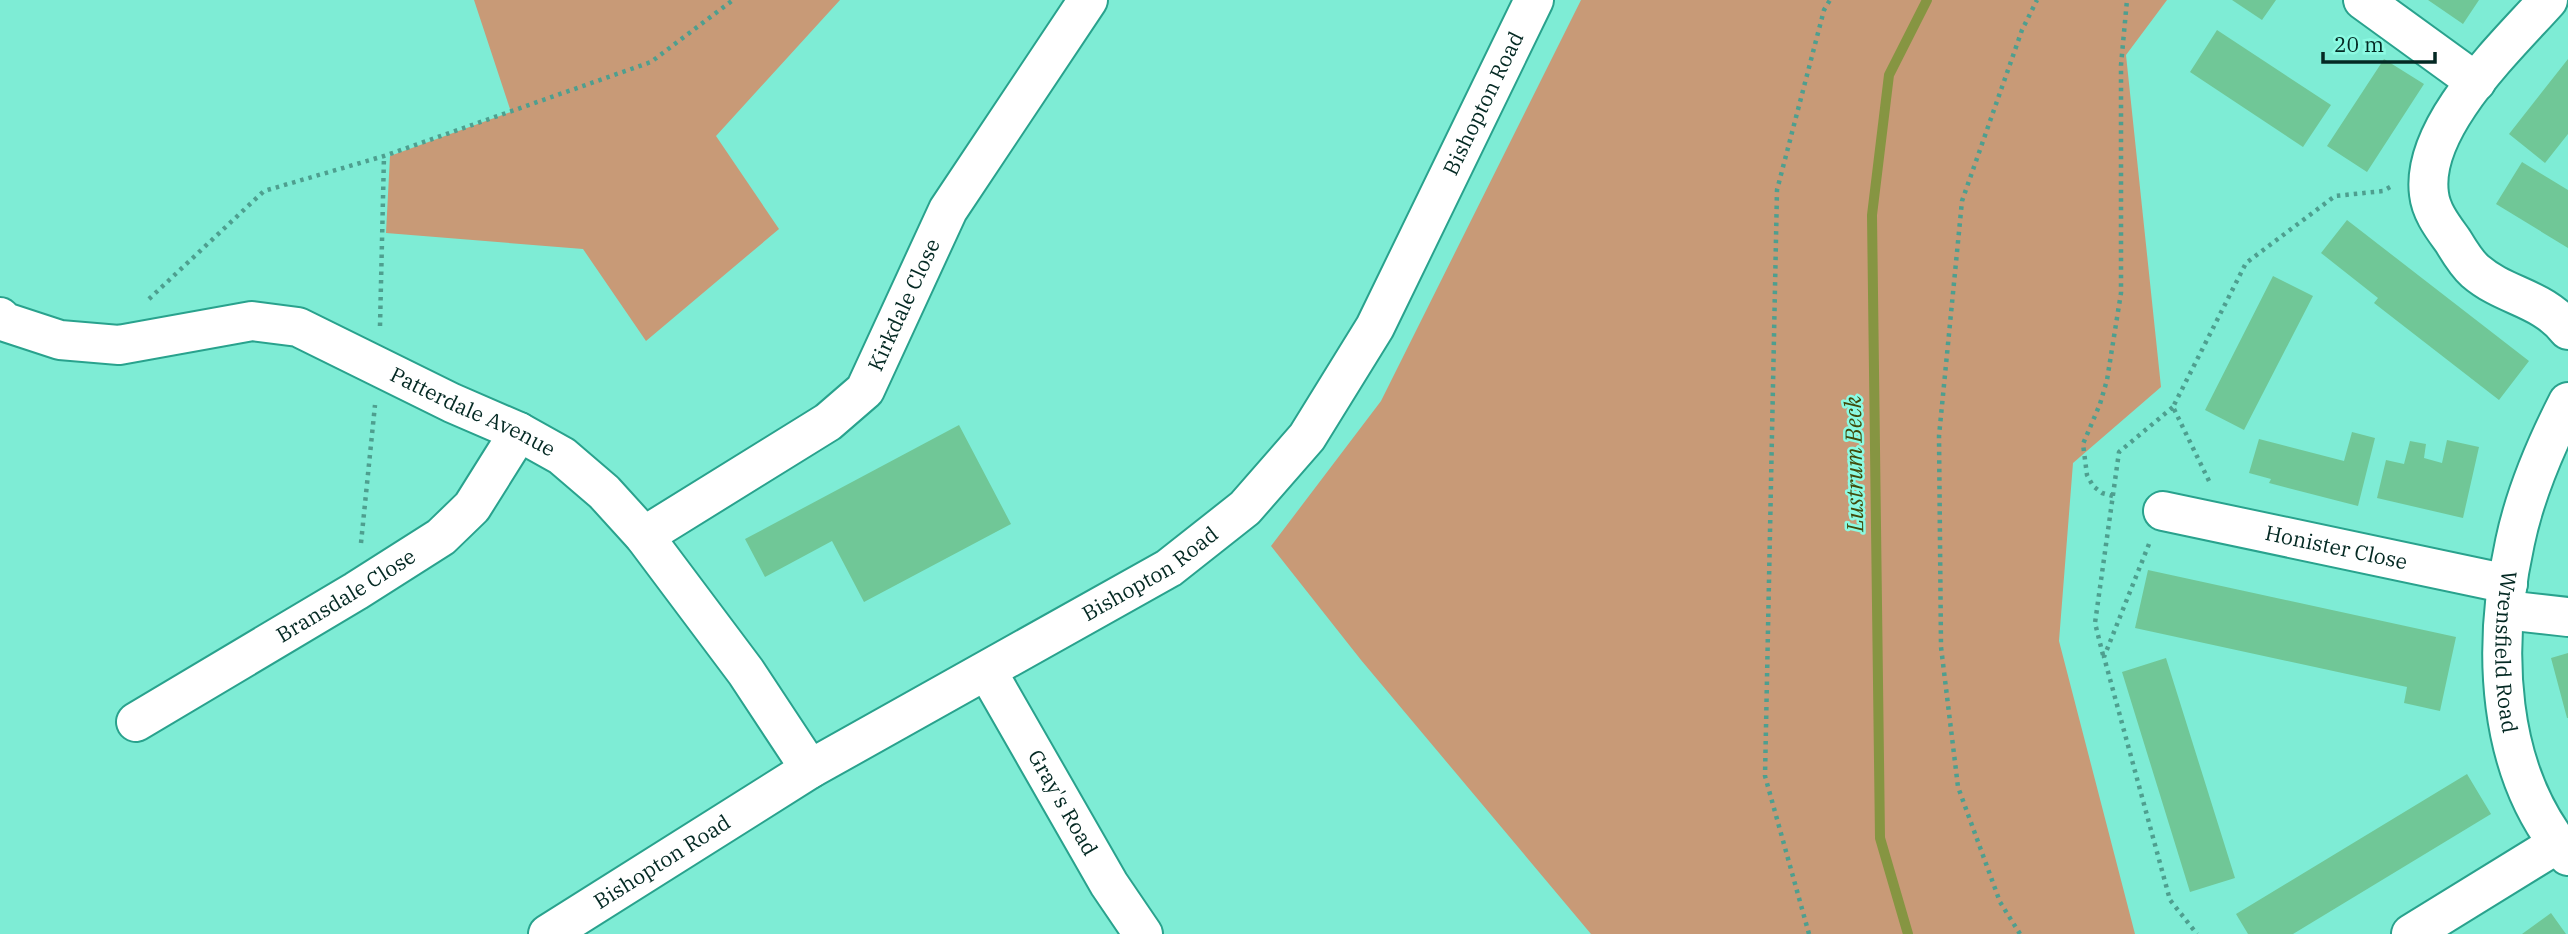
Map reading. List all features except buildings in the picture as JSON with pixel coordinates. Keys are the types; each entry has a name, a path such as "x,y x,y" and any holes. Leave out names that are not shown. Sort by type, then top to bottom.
{"street":[{"name":"Kirkdale Close","path":"644,536 828,422 865,390 948,210 1088,0"},
{"name":"Bishopton Road","path":"548,934 810,769 1169,568 1245,508 1307,437 1375,327 1534,0"},
{"path":"2363,0 2476,82"},
{"path":"2548,0 2476,82 2442,130 2430,165 2429,195 2437,219 2471,268 2488,282 2543,306 2558,317 2568,330"},
{"name":"Patterdale Avenue","path":"0,317 5,322 60,340 119,345 252,321 298,327 452,403 519,432 562,456 594,483 644,536 746,672 810,769"},
{"name":"Wrensfield Road","path":"2563,850 2541,819 2528,790 2504,707 2502,674 2507,597 2515,541 2527,500 2568,402"},
{"name":"Bransdale Close","path":"136,722 441,537 472,507 519,432"},
{"name":"Honister Close","path":"2163,511 2222,523 2507,597 2568,617"},
{"name":"Gray's Road","path":"987,671 1109,884 1143,934"},
{"path":"2412,934 2563,850"}],"path":[{"path":"103,343 264,191 384,156 651,62 733,0"},
{"path":"1809,934 1765,776 1777,190 1824,10 1830,0"},
{"path":"2020,934 2000,902 1958,787 1941,647 1939,436 1962,201 2022,30 2037,0"},
{"path":"2113,496 2102,493 2093,486 2087,475 2084,444 2107,380 2121,293 2121,65 2127,0"},
{"path":"2197,934 2170,900 2095,623 2119,452 2173,407 2246,263 2334,196 2383,191 2430,165"},
{"path":"2173,407 2206,472 2222,523"},
{"path":"2104,657 2163,511"}],"shaded area":[{"path":"474,0 840,0 716,136 779,229 646,341 583,249 386,233 390,156 511,112"},
{"path":"1581,0 2167,0 2126,55 2161,387 2073,463 2059,641 2135,934 1591,934 1361,660 1271,546 1381,401"}],"waterway":[{"name":"Lustrum Beck","path":"1908,934 1880,838 1872,215 1889,75 1927,0"}]}
